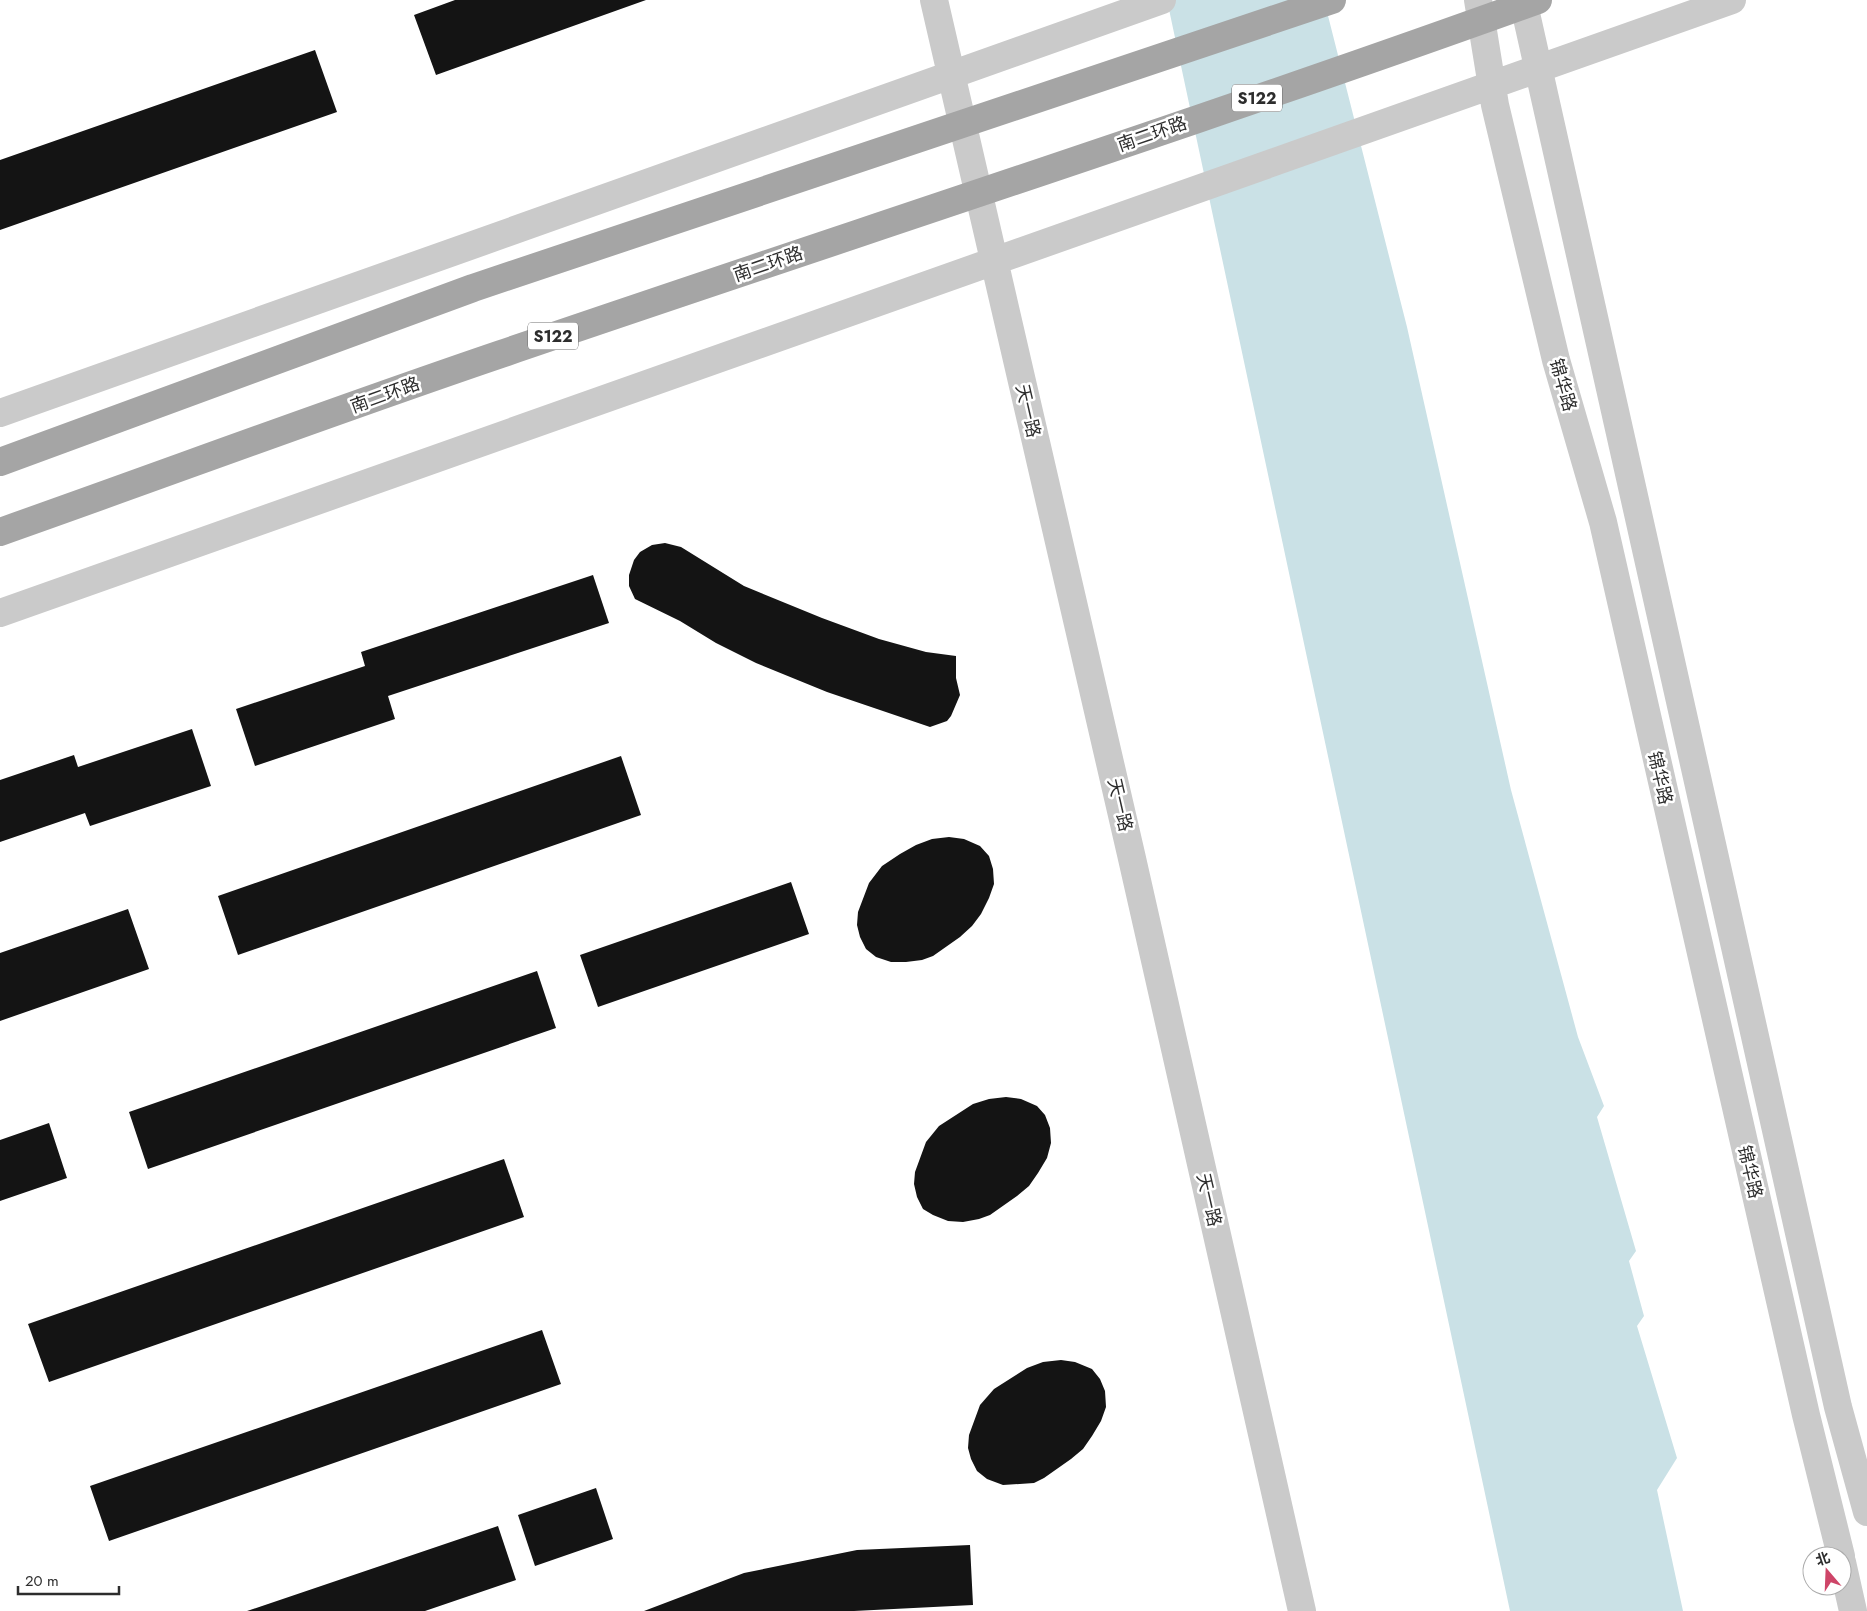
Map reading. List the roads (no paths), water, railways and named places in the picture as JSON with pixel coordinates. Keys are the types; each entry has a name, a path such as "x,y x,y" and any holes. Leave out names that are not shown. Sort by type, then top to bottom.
{"main road":[{"path":"0,462 473,288 1332,0"},
{"name":"南二环路","path":"0,532 497,355 1404,48 1480,10 1528,2"}],"street":[{"name":"天一路","path":"934,0 1133,864 1302,1611"},
{"path":"0,413 1162,0"},
{"path":"0,613 1732,0"},
{"name":"锦华路","path":"1528,2 1539,68 1836,1397 1867,1512"},
{"name":"锦华路","path":"1480,10 1492,85 1556,360 1603,522 1797,1377 1839,1546"},
{"path":"1850,1596 1853,1611"}],"water":[{"path":"1167,0 1324,0 1407,327 1511,790 1578,1037 1604,1106 1597,1117 1636,1251 1629,1261 1644,1316 1637,1326 1677,1458 1657,1490 1683,1611 1510,1611"}]}
